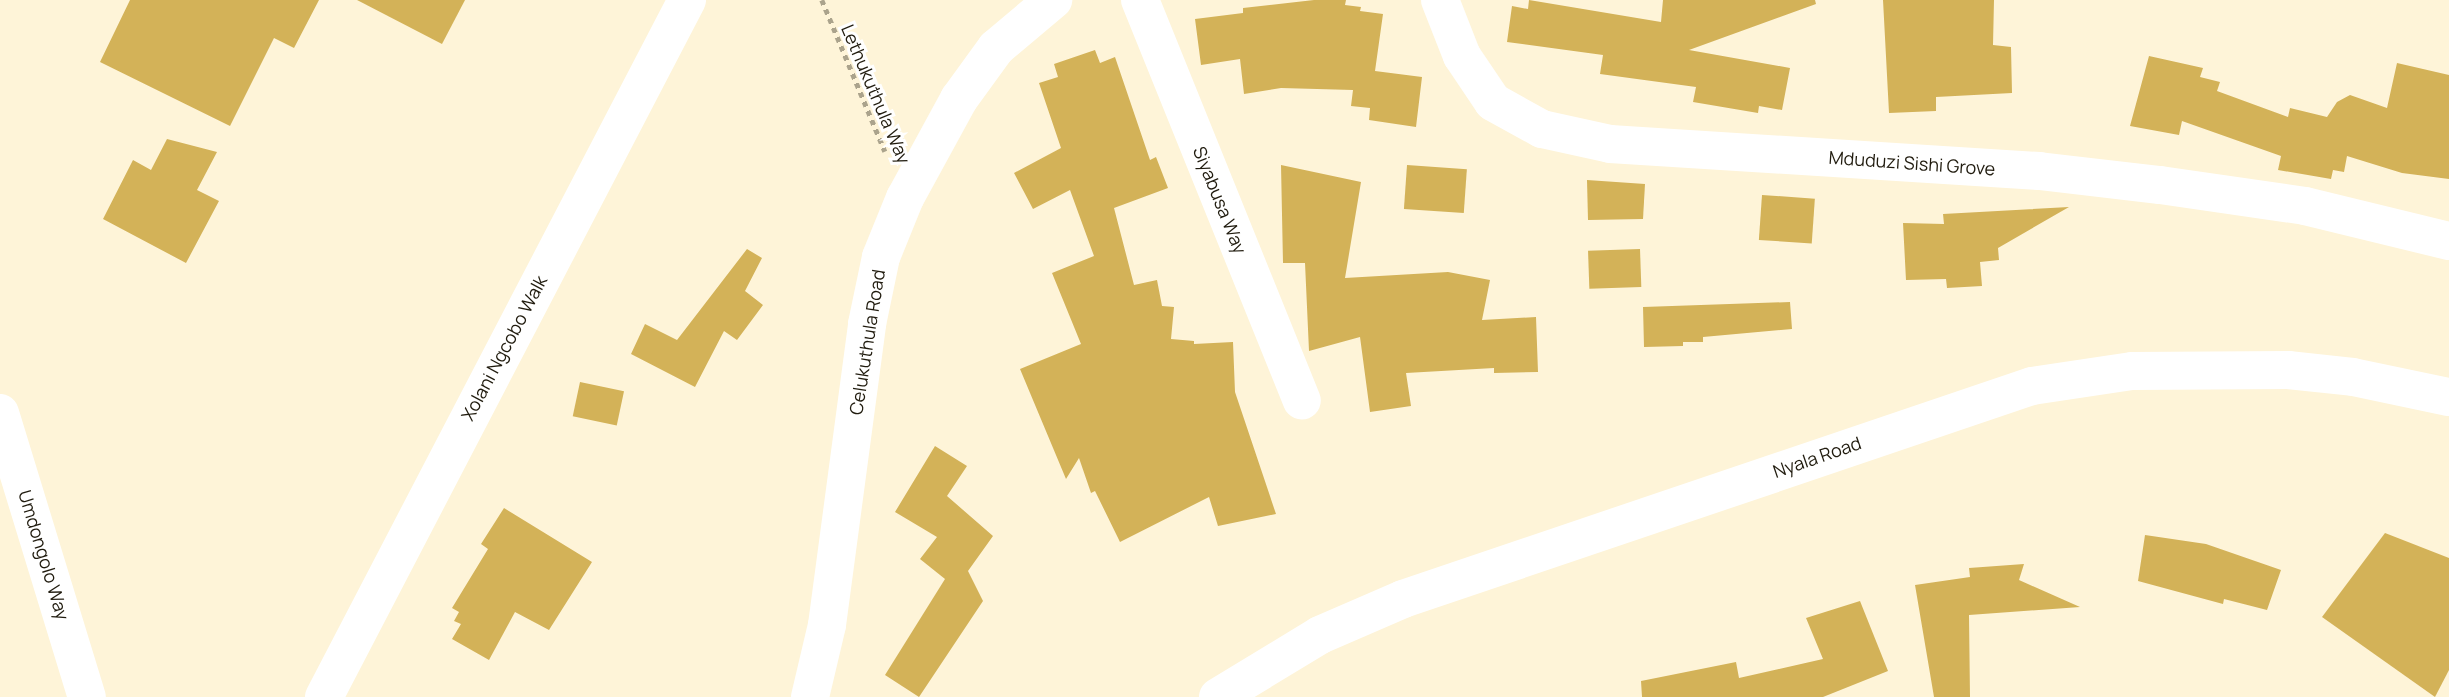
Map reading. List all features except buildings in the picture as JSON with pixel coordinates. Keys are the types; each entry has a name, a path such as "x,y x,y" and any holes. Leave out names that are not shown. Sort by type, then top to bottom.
{"street":[{"name":"Xolani Ngcobo Walk","path":"324,697 687,0"},
{"name":"Celukuthula Road","path":"810,697 827,625 872,293 905,198 959,99 996,48 1054,0"},
{"name":"Siyabusa Way","path":"1140,0 1302,400"},
{"name":"Mduduzi Sishi Grove","path":"1440,0 1462,56 1493,102 1542,129 1609,144 2039,171 2160,185 2305,206 2449,241"},
{"name":"Nyala Road","path":"1218,697 1320,635 1403,600 2032,386 2132,370 2288,370 2353,377 2449,397"},
{"name":"Umdongolo Way","path":"0,413 87,697"}],"path":[{"name":"Lethukuthula Way","path":"822,0 905,198"}]}
